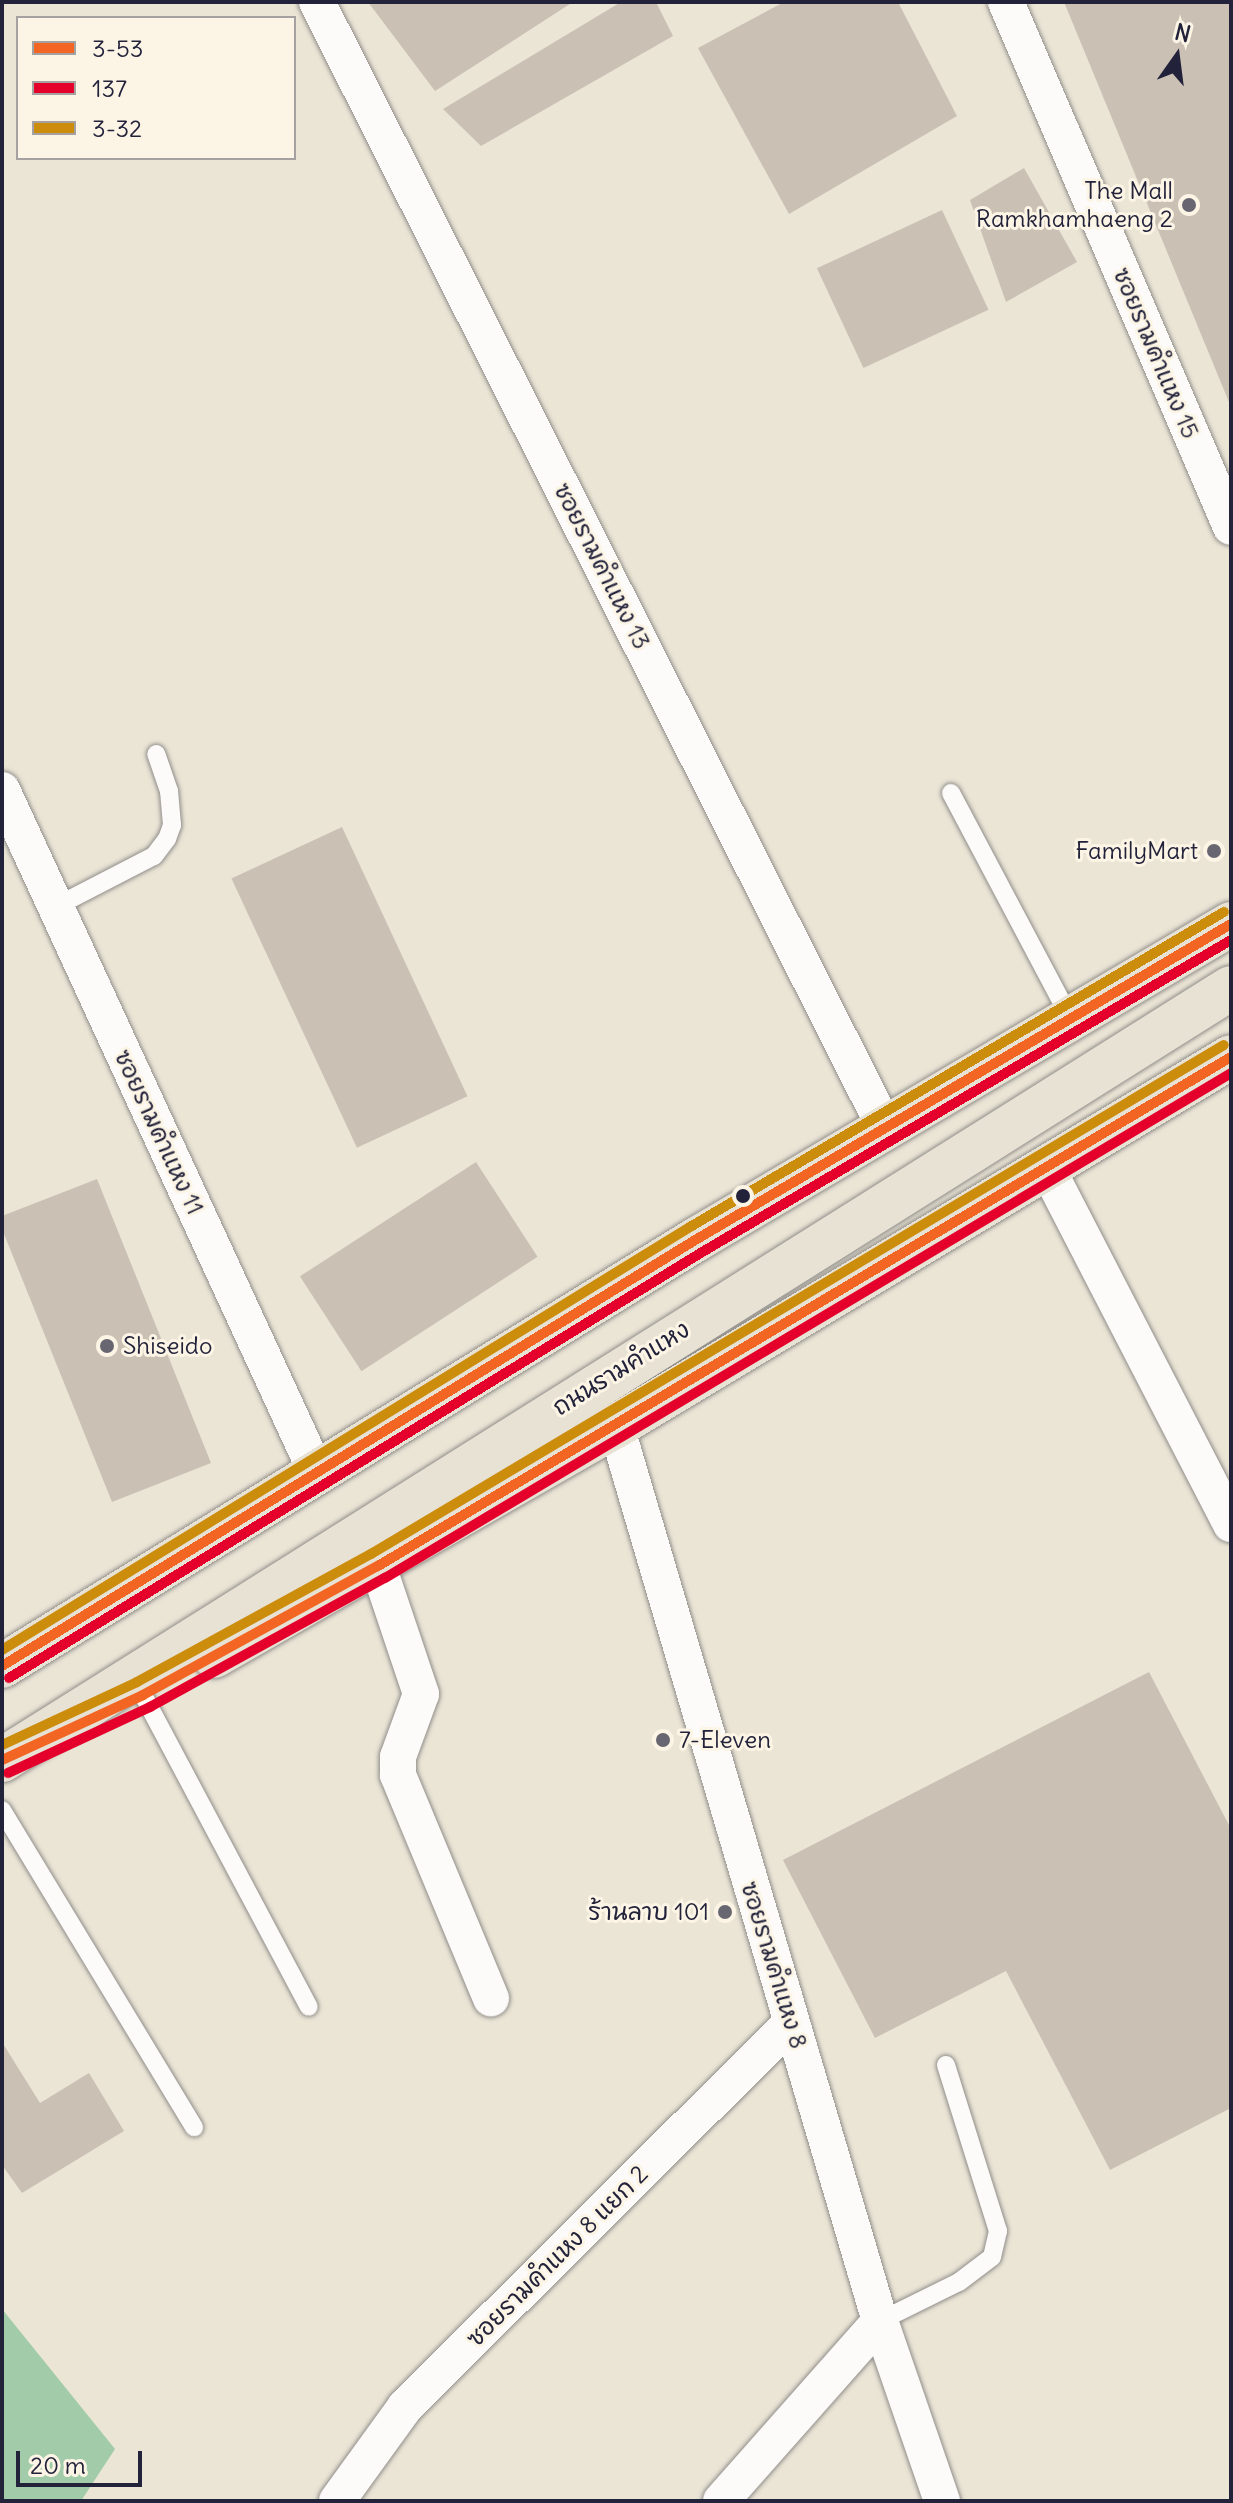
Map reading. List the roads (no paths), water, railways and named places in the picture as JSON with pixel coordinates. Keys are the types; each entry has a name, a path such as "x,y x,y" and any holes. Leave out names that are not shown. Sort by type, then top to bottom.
{"main road":[{"path":"2,1666 697,1239 1231,924"},
{"name":"ถนนรามคำแหง","path":"8,1756 569,1400 1231,988"},
{"name":"ถนนรามคำแหง","path":"8,1756 143,1695 378,1566 1231,1057"}],"street":[{"name":"ซอยรามคำแหง 13","path":"317,2 886,1130"},
{"name":"ซอยรามคำแหง 15","path":"1006,2 1231,527"},
{"name":"ซอยรามคำแหง 11","path":"2,790 317,1474"},
{"path":"1046,1166 1231,1524"},
{"name":"ซอยรามคำแหง 8","path":"616,1426 880,2321 936,2496"},
{"path":"378,1566 421,1694 398,1757 398,1775 491,1998"},
{"name":"ซอยรามคำแหง 8 แยก 2","path":"337,2501 405,2407 791,2023"},
{"path":"721,2501 880,2321"}],"lane":[{"path":"55,907 154,856 167,839 172,825 169,791 156,754"},
{"path":"951,793 1070,1018"},
{"path":"143,1695 309,2007"},
{"path":"2,1810 194,2127"},
{"path":"880,2321 959,2282 992,2257 998,2231 946,2065"}],"place":[{"name":"The Mall Ramkhamhaeng 2","path":"1189,205"},
{"name":"FamilyMart","path":"1214,851"},
{"name":"Shiseido","path":"107,1346"},
{"name":"7-Eleven","path":"663,1740"},
{"name":"ร้านลาบ 101","path":"725,1912"}]}
